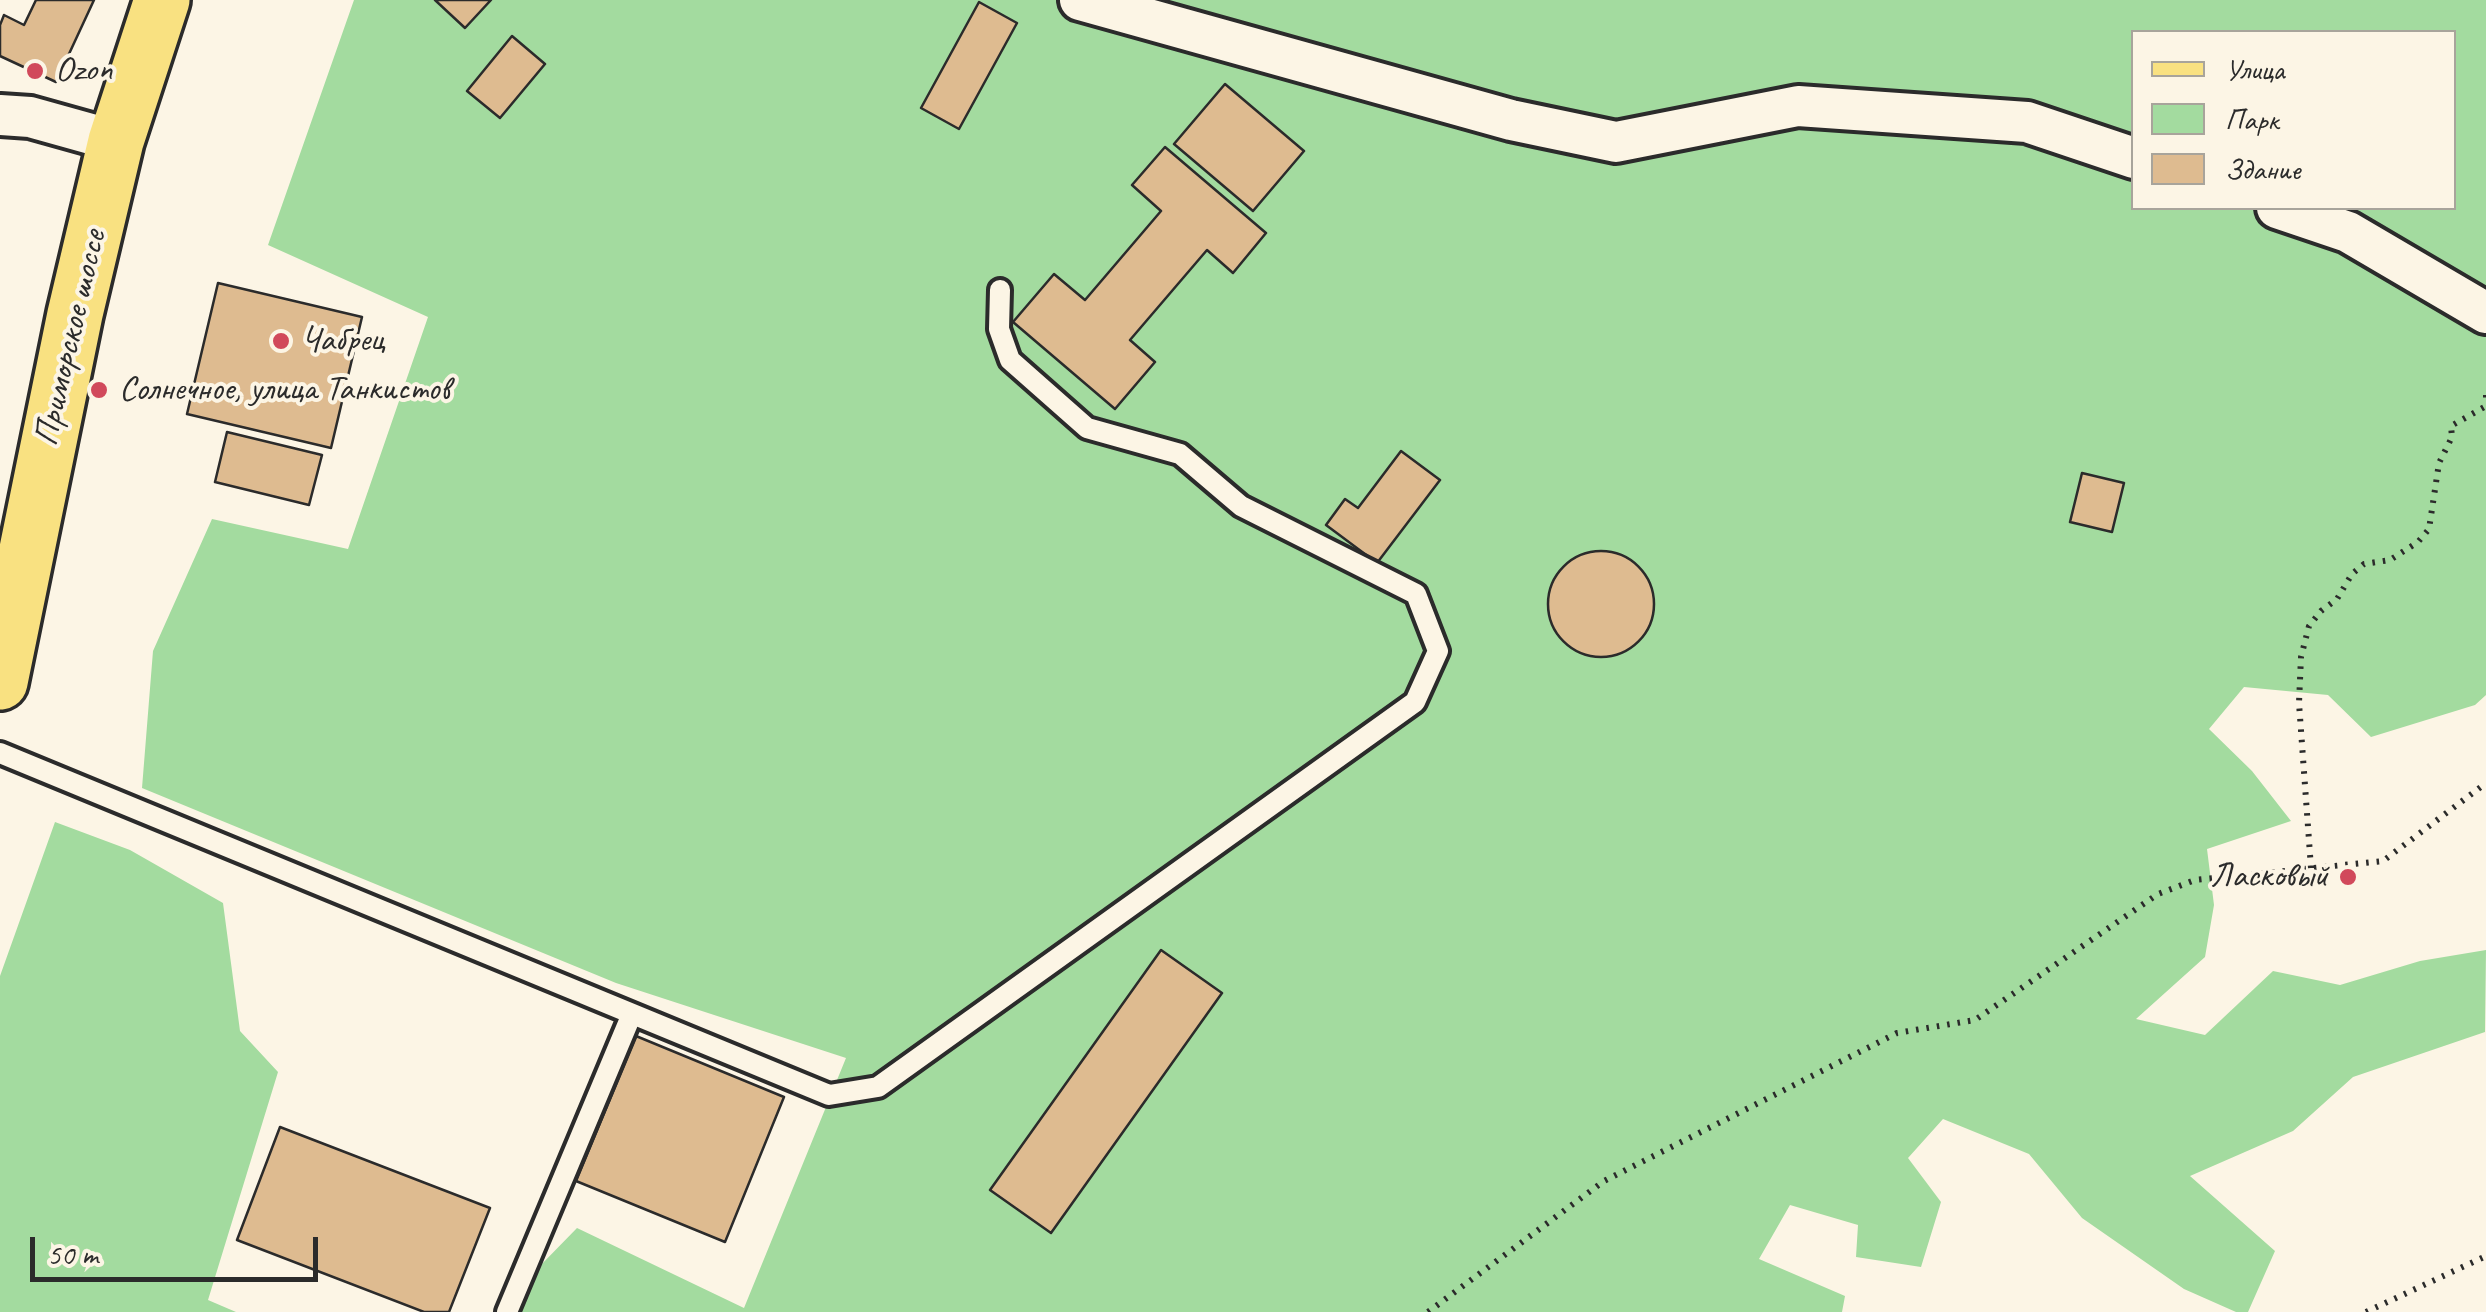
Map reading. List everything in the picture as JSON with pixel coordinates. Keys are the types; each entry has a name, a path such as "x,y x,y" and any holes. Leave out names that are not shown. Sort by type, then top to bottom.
{"main road":[{"name":"Приморское шоссе","path":"0,682 75,314 116,141 162,0"}],"street":[{"path":"1080,0 1511,120 1616,142 1798,106 2027,122 2131,157"},
{"path":"0,116 30,117 116,141"},
{"path":"2283,210 2348,232 2486,313"}],"lane":[{"path":"0,754 829,1096 878,1088 1415,702 1438,652 1416,594 1242,506 1180,454 1086,428 1010,360 999,328 1000,290"},
{"path":"507,1312 631,1016"}],"path":[{"path":"2312,868 2298,703 2301,657 2310,626 2364,564 2390,560 2418,542 2429,529 2439,463 2452,437 2451,426 2486,401"},
{"path":"1428,1312 1604,1181 1897,1033 1975,1020 2158,894 2195,880 2383,860 2486,783"},
{"path":"2366,1312 2486,1256"}],"green space":[{"path":"354,0 2486,0 2486,695 2475,705 2371,737 2328,695 2244,687 2209,729 2252,771 2291,821 2207,849 2214,905 2205,957 2136,1019 2205,1035 2273,971 2340,985 2420,961 2486,950 2485,1032 2353,1077 2293,1131 2190,1176 2275,1251 2248,1312 2236,1312 2184,1289 2082,1218 2029,1154 1943,1119 1908,1158 1941,1202 1921,1267 1856,1257 1858,1225 1790,1205 1759,1259 1845,1296 1842,1312 495,1312 577,1228 744,1308 846,1058 616,983 142,788 153,651 212,519 348,549 428,317 268,245"},
{"path":"55,822 130,850 223,903 240,1031 278,1072 208,1300 236,1312 0,1312 0,976"}],"building":[{"path":"36,0 94,0 56,82 0,56 0,25 4,15 24,25"},
{"path":"435,0 491,0 465,28"},
{"path":"979,2 1017,23 959,129 921,108"},
{"path":"512,36 545,64 500,118 467,91"},
{"path":"1225,84 1304,151 1253,211 1174,144"},
{"path":"1165,147 1266,233 1233,273 1207,250 1130,340 1155,362 1115,409 1013,322 1054,274 1085,300 1161,211 1132,185"},
{"path":"218,283 362,317 331,448 187,414"},
{"path":"227,432 322,455 309,505 215,482"},
{"path":"1401,451 1440,480 1377,563 1326,525 1345,499 1358,508"},
{"path":"2082,473 2124,483 2112,532 2070,522"},
{"path":"1601,551 1621,555 1638,567 1650,584 1654,604 1650,624 1638,641 1621,653 1601,657 1581,653 1564,641 1552,624 1548,604 1552,584 1564,567 1581,555"},
{"path":"1161,950 1222,993 1051,1233 990,1190"},
{"path":"636,1036 784,1097 725,1242 576,1181"},
{"path":"280,1127 490,1208 449,1312 424,1312 237,1240"}],"place":[{"name":"Ozon","path":"35,71"},
{"name":"Чабрец","path":"281,341"},
{"name":"Солнечное, улица Танкистов","path":"99,390"},
{"name":"Ласковый","path":"2348,877"}]}
